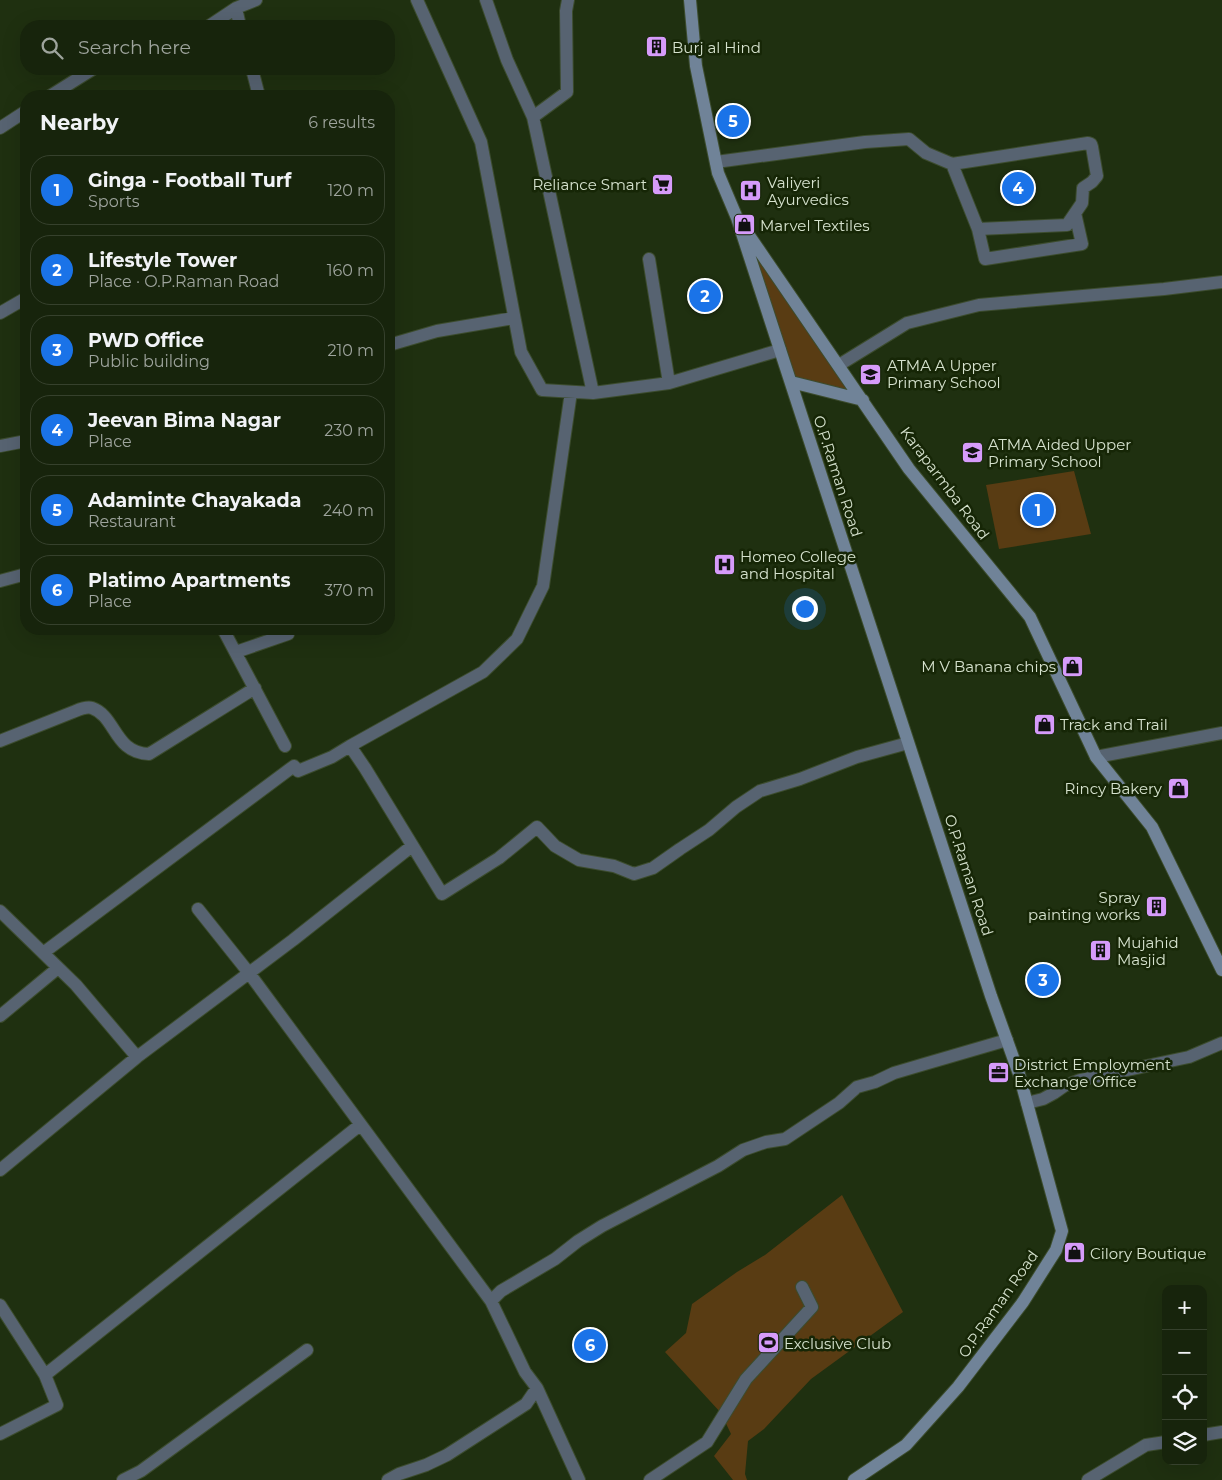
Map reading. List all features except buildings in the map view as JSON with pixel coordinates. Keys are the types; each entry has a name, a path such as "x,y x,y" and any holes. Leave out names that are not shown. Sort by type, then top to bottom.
{"street":[{"path":"218,20 236,8 256,0"},
{"path":"417,0 481,142 521,352 542,390 593,393 669,383 780,350"},
{"path":"486,0 506,60 533,117 593,393"},
{"path":"533,117 567,92 566,10 568,0"},
{"name":"Karaparmba Road","path":"690,0 696,66 718,173 737,218 909,468 1030,617 1096,758 1152,827 1222,970"},
{"path":"236,8 239,20"},
{"path":"60,90 83,75"},
{"path":"254,75 257,90"},
{"path":"0,128 20,115"},
{"path":"716,162 865,142 908,139 926,153 952,164 1091,144 1097,176 1083,188 1082,203 1067,225 978,229"},
{"path":"952,164 978,229 985,259 1082,244 1075,213"},
{"name":"O.P.Raman Road","path":"737,218 908,743 1019,1074 1062,1230 1056,1250 1023,1302 958,1387 906,1445 854,1480"},
{"path":"649,259 669,383"},
{"path":"839,365 907,323 979,305 1164,289 1222,282"},
{"path":"0,313 20,301"},
{"path":"395,343 437,331 514,318"},
{"path":"791,382 863,400"},
{"path":"43,953 294,766 298,771 332,758 350,746 483,672 517,639 543,586 571,392"},
{"path":"0,446 20,442"},
{"path":"0,581 20,576"},
{"path":"226,635 285,746"},
{"path":"236,652 285,635"},
{"path":"0,741 73,712 92,708 102,715 131,751 149,754 255,688"},
{"path":"1096,758 1222,732"},
{"path":"350,746 442,894 499,858 537,827 555,846 579,860 614,866 634,874 653,868 709,830 736,807 760,791 800,779 857,757 908,743"},
{"path":"0,1170 137,1057 293,940 412,846"},
{"path":"198,909 249,973 491,1301 525,1372 537,1388 579,1480"},
{"path":"0,911 76,985 137,1057"},
{"path":"0,1016 58,968"},
{"path":"491,1301 501,1291 555,1259 578,1241 602,1226 718,1166 742,1150 766,1142 785,1139 839,1103 857,1087 875,1082 894,1073 1007,1040"},
{"path":"1027,1103 1043,1098 1064,1086 1080,1080 1108,1072 1189,1057 1222,1043"},
{"path":"45,1375 360,1125"},
{"path":"650,1480 707,1442 746,1379 812,1307 802,1287"},
{"path":"0,1305 45,1375 56,1405 0,1434"},
{"path":"123,1480 141,1471 307,1350"},
{"path":"388,1480 447,1455 526,1404 537,1388"},
{"path":"1207,1434 1222,1432"},
{"path":"1088,1480 1146,1445 1162,1443"}],"shaded area":[{"path":"752,249 854,394 791,382"},
{"path":"1074,471 1091,534 999,549 986,485"},
{"name":"Exclusive Club","path":"842,1195 903,1312 811,1379 764,1429 748,1441 745,1474 747,1480 733,1480 714,1456 731,1434 721,1413 665,1352 686,1333 692,1304 765,1255"}],"place":[{"name":"Burj al Hind","path":"656,47"},
{"name":"Adaminte Chayakada","path":"733,121"},
{"name":"Reliance Smart","path":"663,184"},
{"name":"Jeevan Bima Nagar","path":"1018,188"},
{"name":"Valiyeri Ayurvedics","path":"751,191"},
{"name":"Marvel Textiles","path":"744,225"},
{"name":"Lifestyle Tower","path":"705,296"},
{"name":"ATMA A Upper Primary School","path":"871,374"},
{"name":"ATMA Aided Upper Primary School","path":"972,453"},
{"name":"Ginga - Football Turf","path":"1038,510"},
{"name":"Homeo College and Hospital","path":"724,565"},
{"name":"M V Banana chips","path":"1072,666"},
{"name":"Track and Trail","path":"1044,724"},
{"name":"Rincy Bakery","path":"1178,788"},
{"name":"Spray painting works","path":"1156,906"},
{"name":"Mujahid Masjid","path":"1101,951"},
{"name":"PWD Office","path":"1043,980"},
{"name":"District Employment Exchange Office","path":"998,1073"},
{"name":"Cilory Boutique","path":"1074,1253"},
{"name":"Exclusive Club","path":"768,1343"},
{"name":"Platimo Apartments","path":"590,1345"}]}
